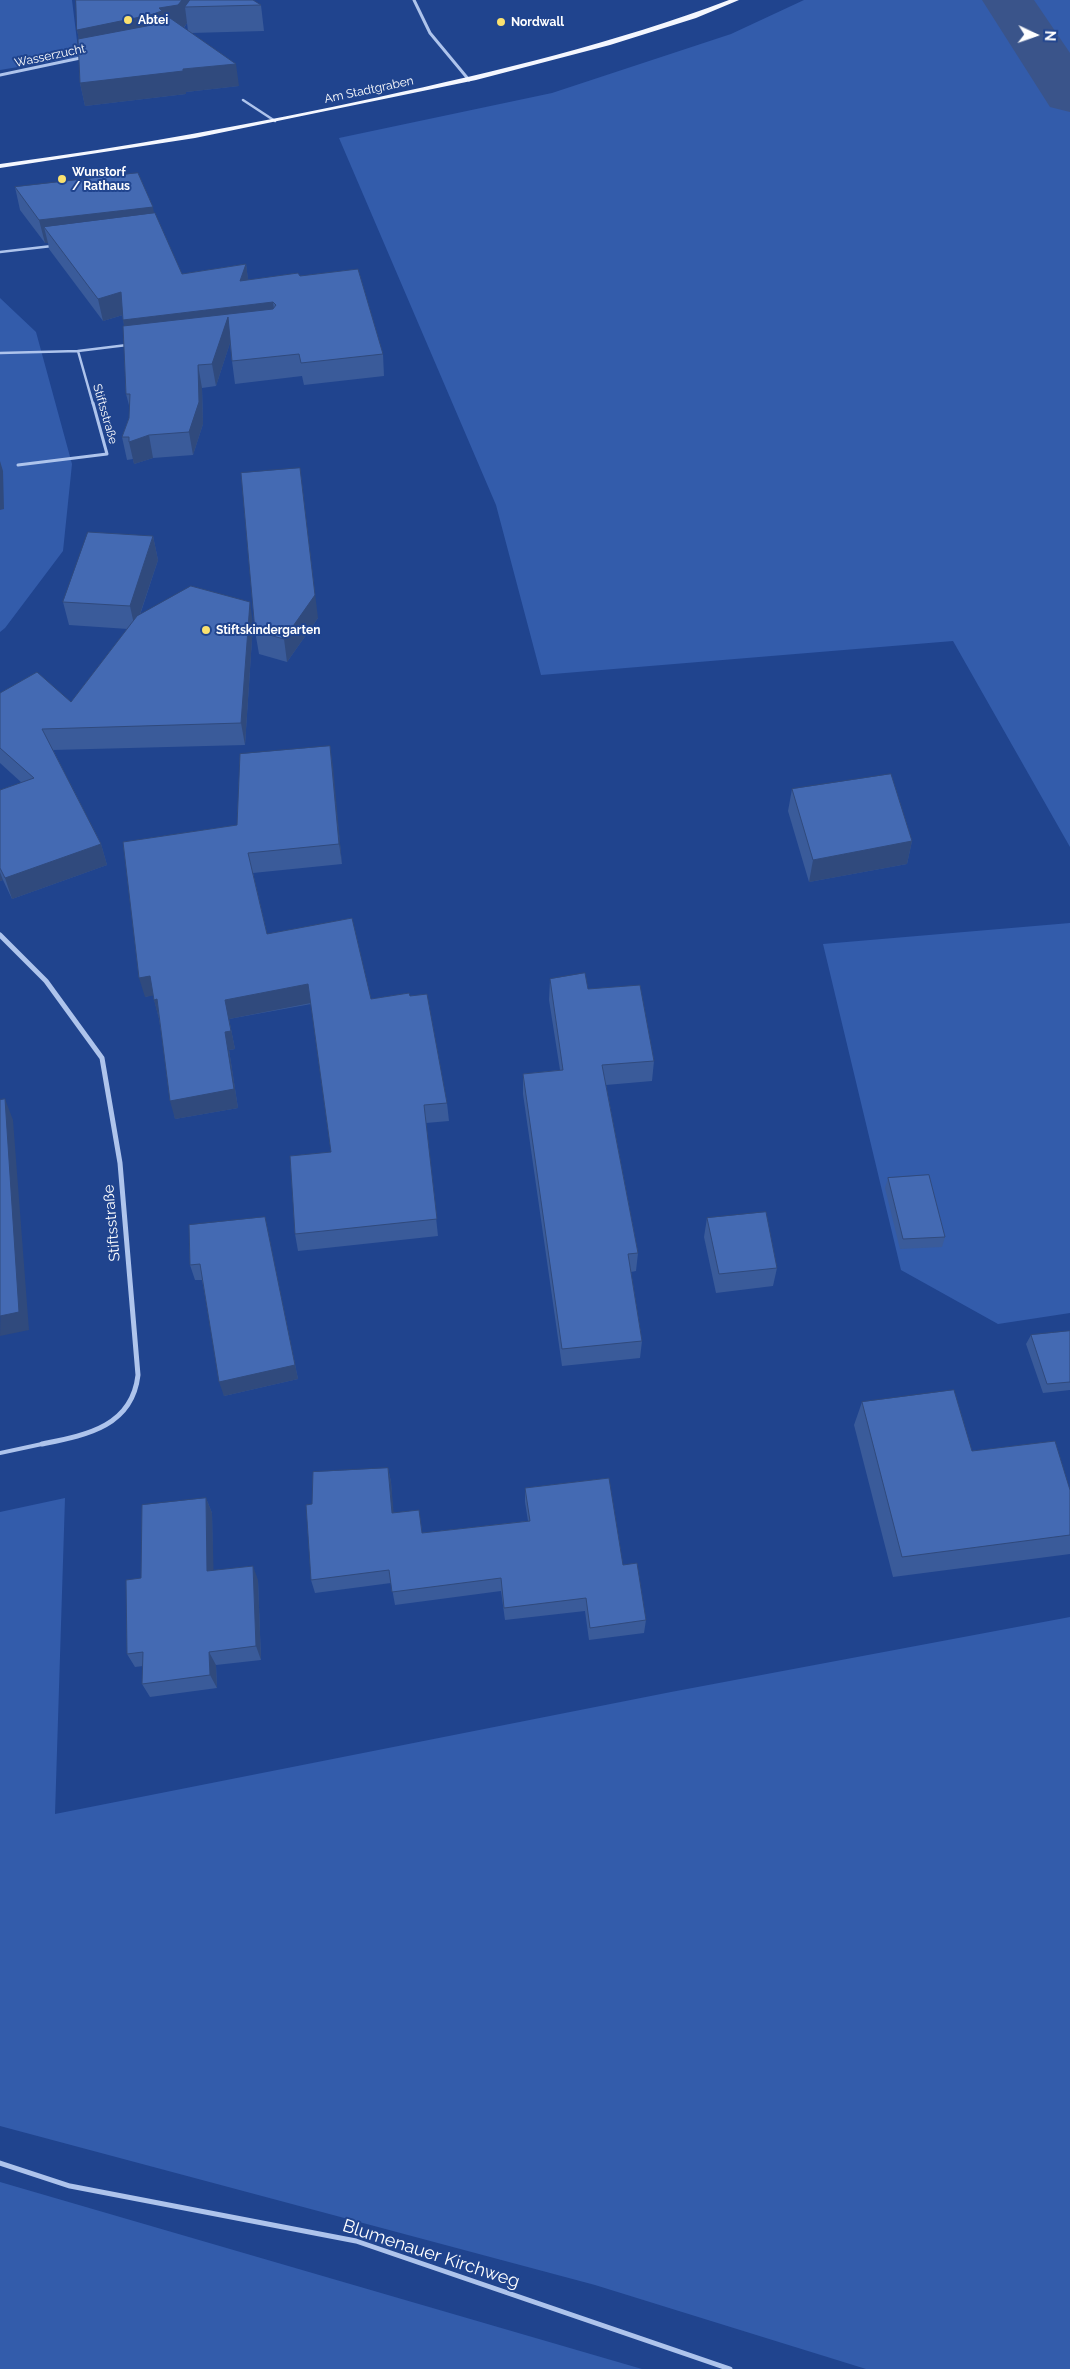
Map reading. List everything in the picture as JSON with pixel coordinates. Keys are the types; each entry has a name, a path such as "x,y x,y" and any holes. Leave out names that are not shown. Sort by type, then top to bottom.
{"main road":[{"name":"Am Stadtgraben","path":"0,166 208,134 470,80 657,28 735,0"}],"street":[{"path":"414,0 426,26 446,55 470,80"},
{"name":"Wasserzucht","path":"0,76 87,57"},
{"name":"Stiftsstraße","path":"0,935 46,981 102,1058 120,1163 138,1375 133,1399 121,1414 87,1434 42,1444"}],"lane":[{"path":"243,100 275,121"},
{"path":"0,252 59,245"},
{"path":"0,353 78,350 128,345"},
{"name":"Stiftsstraße","path":"18,465 107,454 78,350"},
{"name":"Stiftsstraße","path":"0,1453 42,1444"},
{"name":"Blumenauer Kirchweg","path":"0,2163 70,2186 356,2241 730,2369"}],"shaded area":[{"path":"0,0 72,0 79,57 0,70"},
{"path":"804,0 1070,0 1070,847 953,641 541,675 496,505 339,138 552,93 731,34"},
{"path":"0,298 36,332 72,464 63,551 0,632"},
{"path":"1070,923 1070,1313 998,1324 901,1270 823,944"},
{"path":"65,1498 55,1814 671,1692 1070,1617 1070,2369 866,2369 595,2285 0,2126 0,1512"},
{"path":"0,2182 642,2369 0,2369"}],"building":[{"path":"76,0 182,0 178,5 159,8 162,11 150,15 77,30"},
{"path":"190,0 253,0 261,5 185,7"},
{"path":"170,18 236,64 80,83 78,39 152,25"},
{"path":"138,173 153,207 39,220 15,187"},
{"path":"155,213 182,274 246,264 240,281 298,273 300,276 358,269 383,354 301,363 299,354 232,361 228,317 212,364 198,365 199,402 189,432 149,435 129,442 129,437 122,437 129,418 130,394 126,394 123,326 273,309 276,305 273,302 123,320 121,292 98,299 44,227"},
{"path":"300,468 315,595 284,639 255,631 241,473"},
{"path":"88,532 153,536 130,606 63,602"},
{"path":"191,586 250,602 241,723 42,729 101,844 5,878 0,868 0,790 34,778 0,748 0,693 37,672 71,702 137,616"},
{"path":"330,746 339,844 248,853 267,934 352,918 371,999 409,993 410,996 427,994 447,1103 424,1105 437,1219 295,1234 290,1156 331,1152 308,984 225,1000 231,1031 225,1032 234,1089 170,1101 157,999 154,1000 150,976 139,978 123,842 237,825 240,754"},
{"path":"891,774 912,841 813,860 792,789"},
{"path":"585,973 588,989 640,985 654,1061 602,1065 638,1253 628,1254 642,1341 562,1349 523,1074 563,1070 550,979"},
{"path":"5,1099 19,1312 0,1316 0,1100"},
{"path":"929,1175 945,1237 903,1239 888,1178"},
{"path":"766,1212 777,1268 719,1274 707,1218"},
{"path":"265,1217 295,1365 219,1382 200,1264 190,1265 189,1225"},
{"path":"1070,1331 1070,1382 1047,1384 1031,1335"},
{"path":"954,1390 972,1451 1055,1441 1070,1490 1070,1535 902,1557 862,1402"},
{"path":"388,1468 392,1513 419,1510 422,1533 530,1521 525,1488 609,1478 623,1565 637,1563 646,1620 590,1628 586,1598 504,1608 501,1578 392,1592 389,1570 311,1580 306,1505 312,1504 313,1472"},
{"path":"206,1498 207,1571 253,1566 256,1646 209,1652 210,1675 142,1684 143,1652 127,1654 126,1580 141,1578 142,1505"}],"waterway":[{"path":"1008,0 1070,95"}],"place":[{"name":"Abtei","path":"128,20"},
{"name":"Nordwall","path":"501,22"},
{"name":"Wunstorf / Rathaus","path":"62,179"},
{"name":"Stiftskindergarten","path":"206,630"}]}
